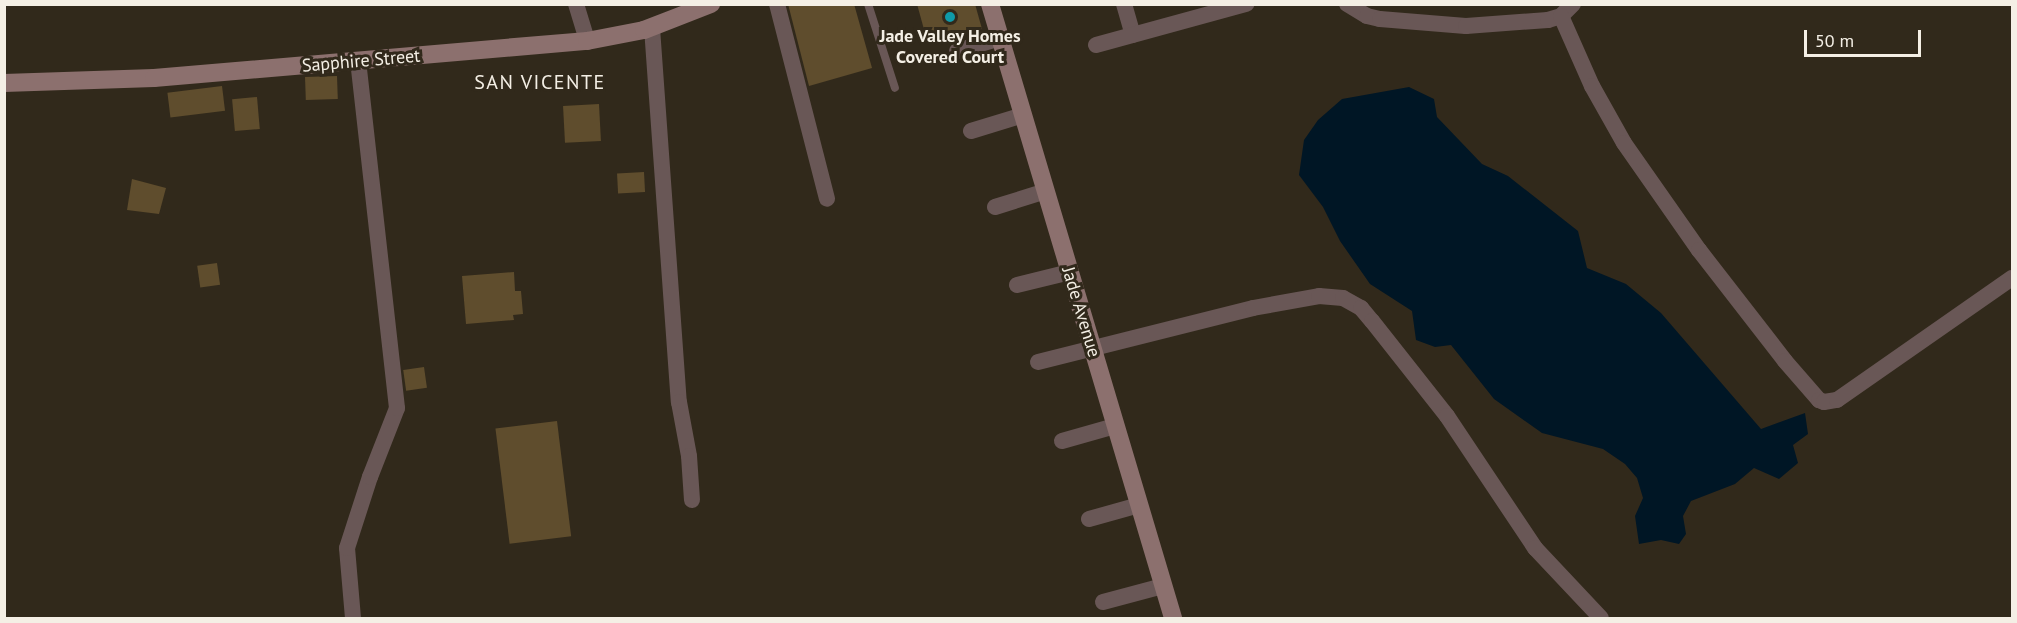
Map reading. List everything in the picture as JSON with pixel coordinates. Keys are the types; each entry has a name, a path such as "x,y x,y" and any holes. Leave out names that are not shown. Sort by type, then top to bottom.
{"street":[{"path":"576,4 587,41"},
{"name":"Sapphire Street","path":"4,82 153,78 587,41 652,28 711,4"},
{"path":"777,4 827,199"},
{"name":"Jade Avenue","path":"990,4 1173,618"},
{"path":"1124,4 1133,35"},
{"path":"1096,45 1133,35 1196,11 1246,4"},
{"path":"1347,4 1367,16 1380,19 1456,26 1531,23 1567,10 1592,86 1624,143 1699,250 1785,361 1819,400 1824,402 1837,400 2013,278"},
{"path":"652,28 679,402 689,456 692,500"},
{"path":"957,51 1000,38"},
{"path":"353,618 347,548 370,477 397,408 358,62"},
{"path":"971,131 1023,116"},
{"path":"995,207 1046,191"},
{"path":"1017,285 1070,272"},
{"path":"1038,362 1253,308 1319,296 1343,298 1352,302 1372,321 1447,416 1535,548 1601,618"},
{"path":"1062,441 1115,426"},
{"path":"1089,519 1139,505"},
{"path":"1103,602 1163,586"}],"lane":[{"path":"868,4 895,88"}],"water":[{"path":"1409,87 1434,99 1437,117 1482,164 1508,176 1578,231 1587,268 1626,284 1661,313 1761,429 1805,413 1808,434 1793,445 1798,463 1779,479 1754,468 1735,484 1691,501 1683,516 1686,534 1679,544 1661,540 1639,544 1635,516 1643,498 1637,478 1625,464 1603,449 1542,433 1494,399 1451,345 1435,347 1416,340 1412,311 1370,284 1340,241 1323,207 1299,175 1304,140 1318,120 1342,99"}],"building":[{"path":"788,4 854,4 872,68 809,86"},
{"name":"Jade Valley Homes Covered Court","path":"917,4 975,4 982,29 928,44"},
{"path":"337,76 338,99 306,100 305,77"},
{"path":"222,86 225,111 170,118 167,93"},
{"path":"257,97 260,129 235,131 232,99"},
{"path":"599,104 601,141 565,143 563,106"},
{"path":"644,172 645,192 618,193 617,173"},
{"path":"132,179 166,188 159,214 127,210"},
{"path":"217,263 220,285 200,288 197,266"},
{"path":"514,272 515,291 521,291 523,314 513,315 514,320 466,324 462,276"},
{"path":"424,367 427,388 406,391 403,370"},
{"path":"557,421 571,536 510,544 495,429"}],"place":[{"name":"Jade Valley Homes Covered Court","path":"950,17"}],"district":[{"name":"SAN VICENTE","path":"540,82"}]}
